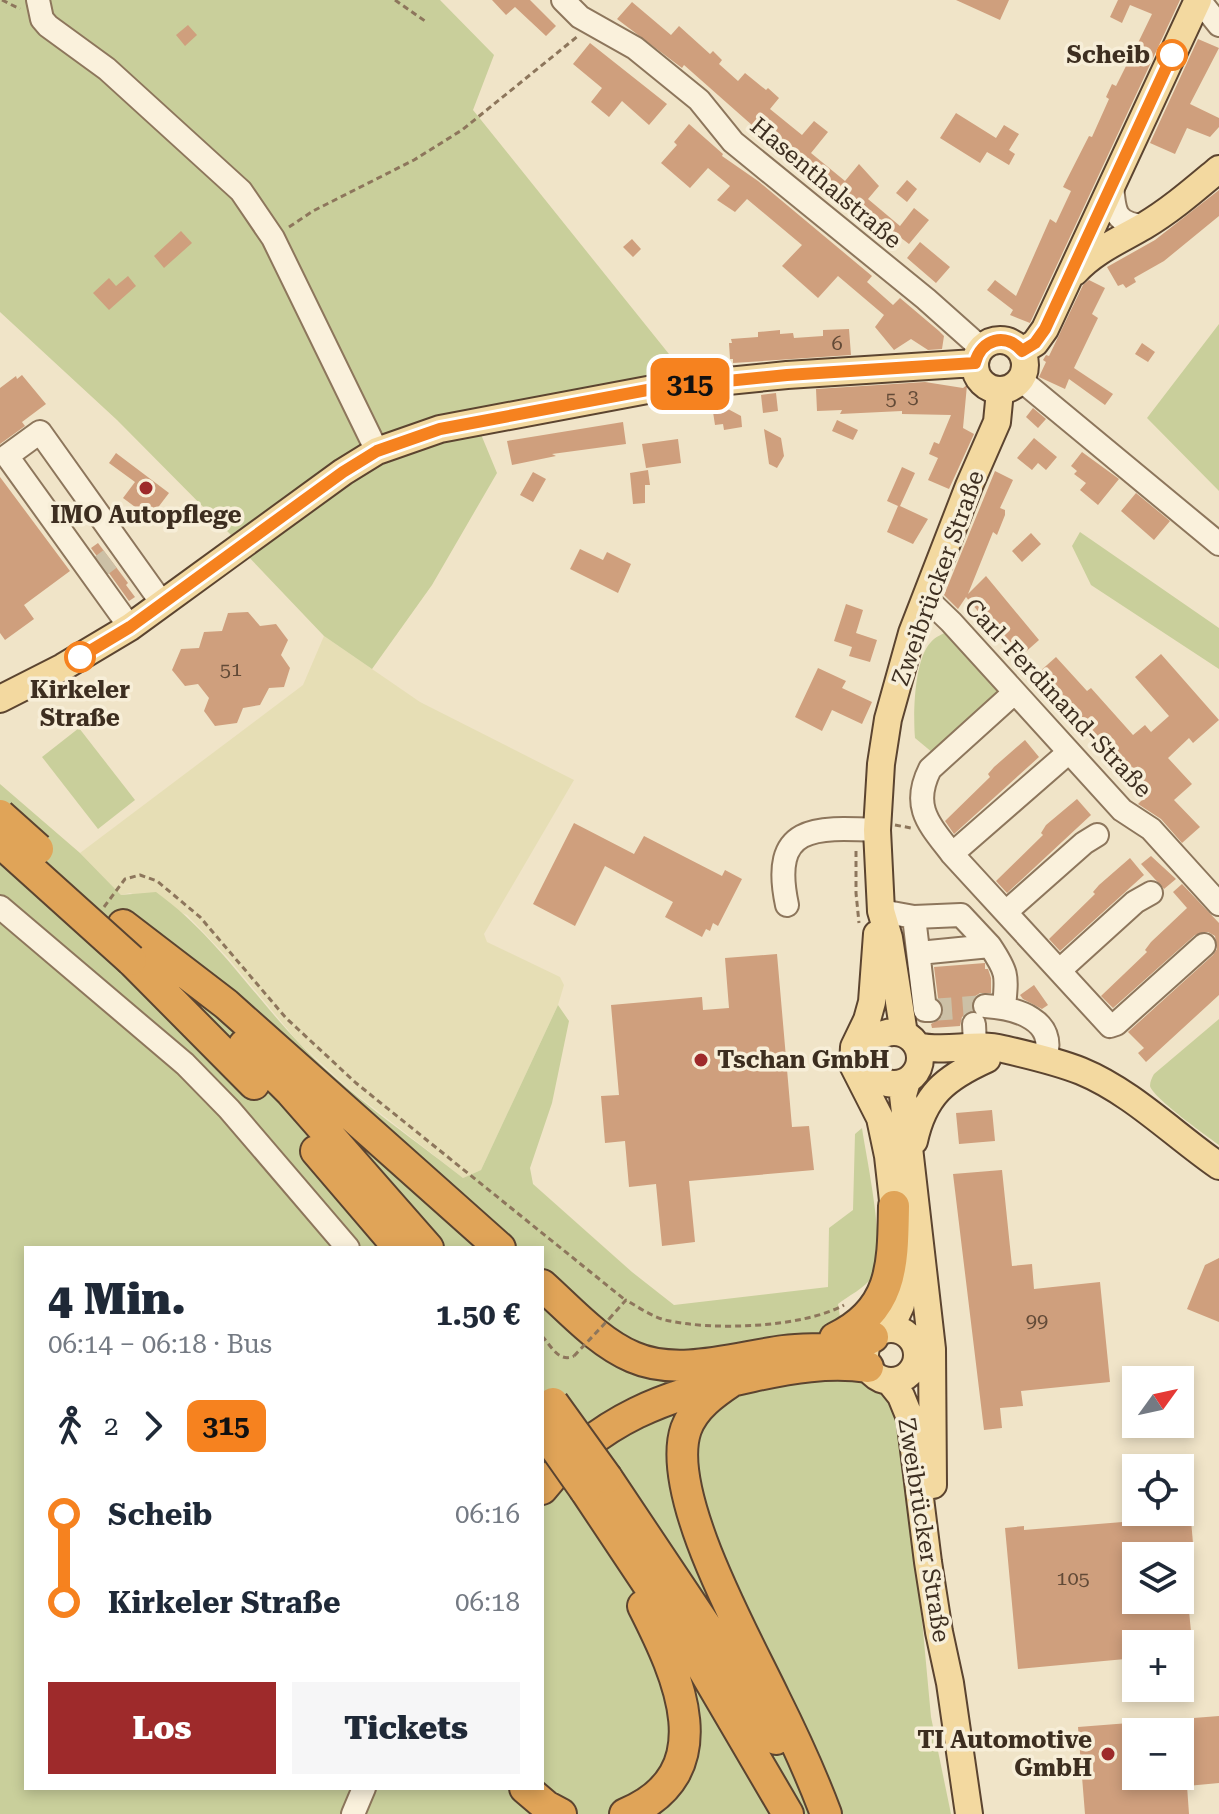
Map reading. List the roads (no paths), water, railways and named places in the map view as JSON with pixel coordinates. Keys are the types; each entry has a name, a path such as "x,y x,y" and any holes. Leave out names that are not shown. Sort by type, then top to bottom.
{"highway":[{"path":"0,815 291,1092 426,1246"},
{"path":"0,842 131,960 275,1106 397,1246"},
{"path":"111,920 226,1004 498,1246"},
{"path":"815,1347 866,1319 879,1300 893,1263 894,1206"},
{"path":"544,1287 609,1344 634,1358 659,1364 695,1364 815,1347 838,1349 859,1345 881,1333"},
{"path":"544,1486 560,1466 593,1438 649,1406 683,1393 811,1366 850,1364 878,1374"},
{"path":"732,1381 695,1412 686,1429 683,1448 685,1481 708,1552 807,1764 826,1814"},
{"path":"546,1407 596,1484 718,1644 818,1814"},
{"path":"596,1484 605,1520 678,1681 686,1716 686,1742 670,1780 639,1808 625,1814"},
{"path":"605,1520 693,1652 788,1814"},
{"path":"527,1790 561,1814"}],"main road":[{"path":"1022,351 1035,343 1045,329 1199,0"},
{"path":"1065,283 1100,250 1145,226 1219,169"},
{"path":"1002,340 1017,345 1022,351 1026,366 1011,385 992,389 979,379 978,355 987,343 1002,340"},
{"path":"0,699 63,667 130,627 307,496 377,451 440,429 658,388 978,355"},
{"name":"Zweibrücker Straße","path":"881,1333 901,1305 902,1281 888,1156 880,1118 853,1065 854,1047 872,1002 870,827 888,719 912,633 1011,385"},
{"name":"Zweibrücker Straße","path":"873,926 889,938 906,1053 903,1095 932,1349 933,1485"},
{"path":"912,1172 914,1140 921,1112 932,1095 963,1069 985,1028"},
{"path":"880,1080 893,1084 906,1053 985,1028 1034,1057 1082,1071 1109,1085 1219,1166"},
{"name":"Zweibrücker Straße","path":"888,1156 887,1111 880,1080 874,1075 868,1060 872,1045 906,1053"},
{"name":"Zweibrücker Straße","path":"917,1228 919,1290 914,1358 945,1579 950,1683"},
{"path":"881,1333 905,1333 914,1358 902,1379 878,1374 865,1351 881,1333"},
{"name":"Zweibrücker Straße","path":"878,1374 901,1396 910,1418 928,1562 969,1814"}],"street":[{"path":"38,0 42,19 48,26 107,69 241,191 273,238 377,451"},
{"name":"Hasenthalstraße","path":"563,0 580,17 635,48 699,100 733,142 926,299 978,355"},
{"path":"1199,0 1219,25"},
{"path":"1112,184 1118,217 1129,225 1145,226"},
{"path":"1011,385 1219,544"},
{"path":"130,627 106,562 40,432 7,456 106,562 162,603"},
{"name":"Carl-Ferdinand-Straße","path":"925,597 1122,810 1151,829 1219,904"},
{"path":"1014,693 930,769 921,786 922,805 930,826 952,854 1113,1026 1204,945"},
{"path":"952,854 1069,752"},
{"path":"787,905 782,872 788,850 797,839 809,832 870,827"},
{"path":"1006,912 1097,835"},
{"path":"1060,970 1135,902 1151,893"},
{"path":"0,907 185,1064 229,1109 346,1246"},
{"path":"873,926 914,917 961,915 990,946 1005,969 1007,978 985,1028"},
{"path":"914,917 925,1010 930,1010"},
{"path":"919,953 990,946"},
{"path":"985,1028 1037,1021 1046,1030 1050,1044 1034,1057"},
{"path":"353,1814 363,1790"}],"tunnel":[{"path":"98,568 110,559"},
{"path":"930,1010 985,1006"}],"place":[{"name":"Scheib","path":"1172,55"},
{"name":"IMO Autopflege","path":"146,488"},
{"name":"Kirkeler Straße","path":"80,657"},
{"name":"Tschan GmbH","path":"701,1060"},
{"name":"TI Automotive GmbH","path":"1108,1754"}]}
